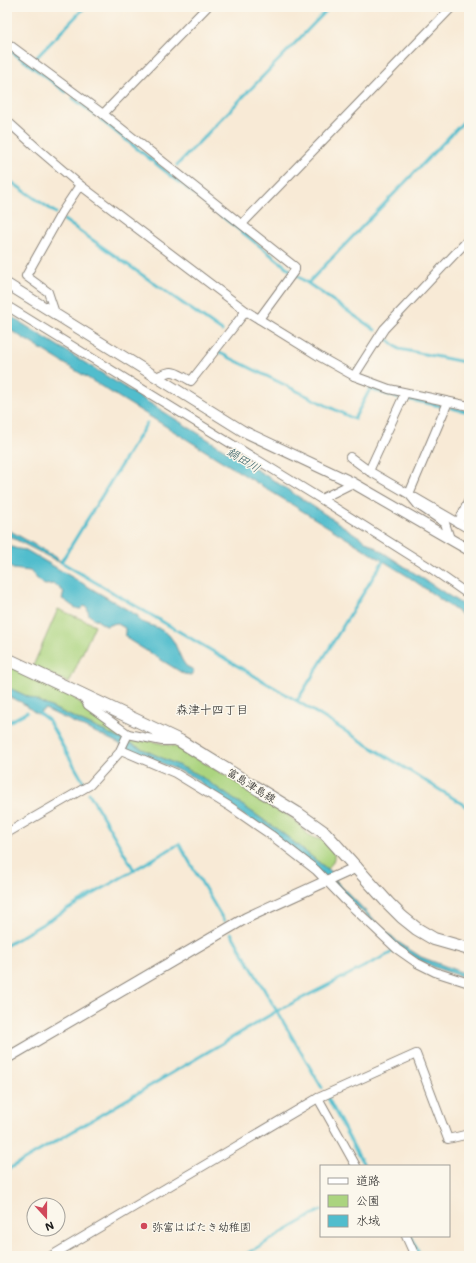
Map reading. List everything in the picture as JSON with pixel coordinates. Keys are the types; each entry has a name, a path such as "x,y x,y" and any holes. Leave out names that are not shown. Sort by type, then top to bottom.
{"main road":[{"name":"富島津島線","path":"7,659 180,741 297,813 326,833 388,903 417,929 434,939 469,950"}],"street":[{"path":"103,114 207,7"},
{"path":"242,224 452,7"},
{"path":"7,43 103,114 295,267 295,270 259,319"},
{"path":"7,121 38,150 80,185 246,311 322,358 354,376 390,389 469,406"},
{"path":"56,316 48,292 26,276 62,212 80,185"},
{"path":"354,376 384,329 469,239"},
{"path":"7,284 56,316 243,431 353,483 469,550"},
{"path":"7,306 321,499 469,595"},
{"path":"156,377 173,371 191,381 246,311"},
{"path":"369,471 405,393"},
{"path":"408,494 448,402"},
{"path":"350,457 369,471 469,529"},
{"path":"321,499 353,483"},
{"path":"408,494 418,505 445,523 450,539"},
{"path":"458,523 469,500"},
{"path":"83,694 88,705 124,743 229,806 277,839 316,870 374,929 397,949 416,963 435,972 469,983"},
{"path":"124,743 180,741"},
{"path":"7,833 90,784 119,753 124,743"},
{"path":"7,1058 246,918 357,867"},
{"path":"51,1256 318,1098 416,1054 448,1140 469,1134"},
{"path":"318,1098 355,1165"},
{"path":"406,1237 415,1256"}],"green space":[{"path":"58,609 95,625 69,683 33,666"},
{"path":"7,664 69,694 123,736 121,739 7,687"},
{"path":"137,738 177,747 217,770 292,818 310,836 327,843 334,853 334,860 327,869 281,832 197,774 129,743 131,740"}],"water":[{"path":"7,314 273,480 469,609 469,620 409,577 7,328"},
{"path":"7,529 56,557 61,562 7,535"},
{"path":"7,542 13,547 26,550 138,616 138,619 142,622 158,628 169,635 186,666 194,670 191,675 184,674 129,640 125,635 125,628 116,623 106,626 89,615 87,607 83,606 81,609 78,609 73,607 62,599 64,592 56,585 42,584 30,571 13,569 7,564"},
{"path":"7,687 197,774 281,832 332,873 337,882 398,942 421,957 469,975 469,979 436,968 404,951 333,884 193,777 139,753 126,749 118,743 45,709 37,714 21,702 7,696"}],"waterway":[{"path":"36,58 85,7"},
{"path":"177,165 330,7"},
{"path":"7,48 66,92"},
{"path":"73,98 95,115"},
{"path":"308,283 469,116"},
{"path":"101,120 290,270"},
{"path":"7,179 56,213"},
{"path":"64,220 222,331"},
{"path":"296,275 375,330"},
{"path":"385,337 399,349 469,363"},
{"path":"220,353 354,419 370,389 398,398"},
{"path":"406,399 441,406"},
{"path":"451,408 469,412"},
{"path":"147,423 61,562 297,701 469,808"},
{"path":"297,701 383,561"},
{"path":"38,709 39,713 48,720 84,783"},
{"path":"7,723 27,712"},
{"path":"89,793 134,870 179,844 224,921"},
{"path":"7,945 134,870"},
{"path":"231,933 322,1088"},
{"path":"7,1170 277,1011 389,954 392,951"},
{"path":"328,1098 364,1165"},
{"path":"243,1256 320,1211"},
{"path":"411,1237 420,1256"}],"place":[{"name":"弥富はばたき幼稚園","path":"144,1226"}],"district":[{"name":"森津十四丁目","path":"212,709"}],"water label":[{"name":"鍋田川","path":"244,459"}]}
